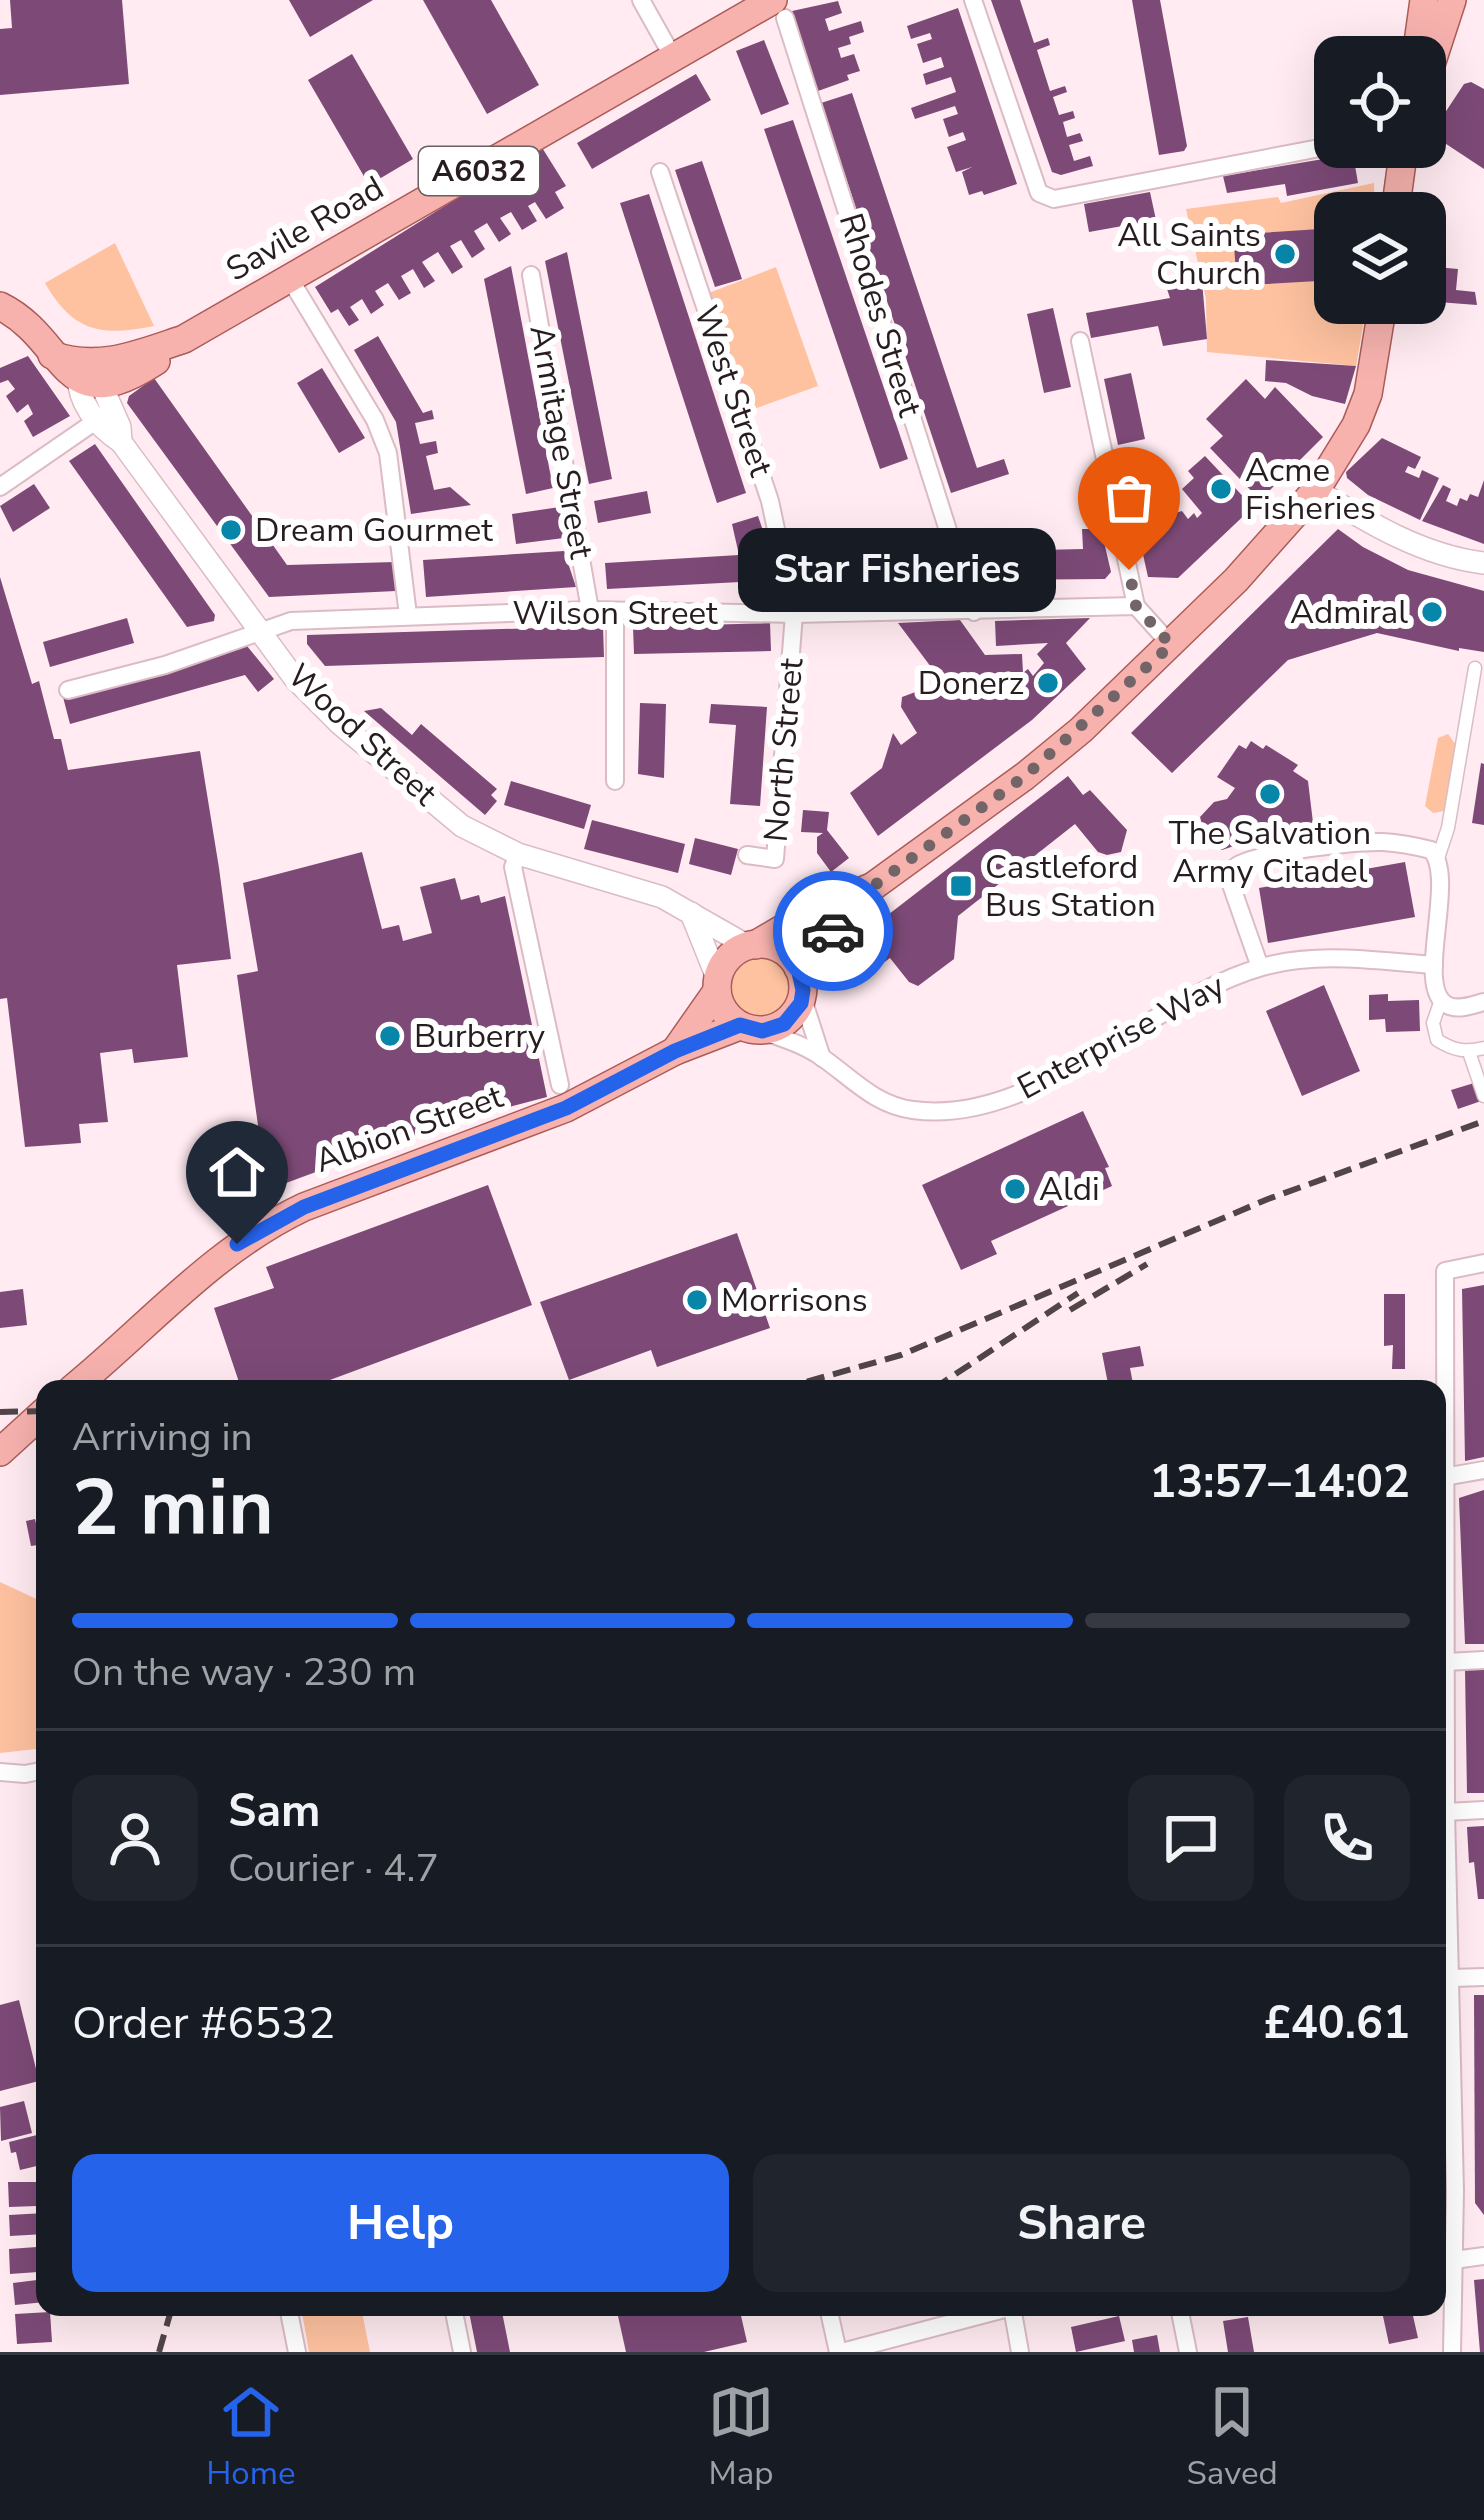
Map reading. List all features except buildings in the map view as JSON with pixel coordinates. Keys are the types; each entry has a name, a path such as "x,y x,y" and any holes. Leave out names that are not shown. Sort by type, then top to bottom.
{"main road":[{"path":"1419,36 1424,0"},
{"path":"1440,36 1452,0"},
{"name":"Savile Road","path":"87,372 116,383 153,364 184,339 674,59 779,9"},
{"path":"0,306 40,336 52,355 87,372"},
{"path":"717,985 728,1017 751,1028 784,1024 794,1015 800,982 872,887 1025,776 1171,645 1316,490 1356,425 1368,394 1380,324"},
{"path":"675,1051 728,959 845,895 872,887"},
{"path":"751,946 775,947 787,954 800,982"},
{"name":"Albion Street","path":"83,1380 179,1293 265,1225 566,1108 675,1051 751,1028"},
{"path":"0,1452 36,1419"}],"street":[{"path":"641,0 674,59"},
{"path":"973,0 1039,194 1054,199 1314,150"},
{"name":"Rhodes Street","path":"779,9 974,612"},
{"name":"West Street","path":"660,172 770,501 794,614"},
{"name":"Armitage Street","path":"531,275 590,610"},
{"path":"290,278 375,420 388,453 408,615"},
{"path":"1080,341 1136,606 1171,645"},
{"name":"Wood Street","path":"87,372 104,416 122,442 295,679 340,724 462,826 518,854 662,897 751,946"},
{"path":"0,487 104,416"},
{"path":"1316,490 1371,524 1442,554 1484,563"},
{"name":"Wilson Street","path":"68,690 165,665 290,621 590,610 794,614 1136,606"},
{"path":"615,612 615,781"},
{"name":"North Street","path":"747,855 775,859 794,614"},
{"path":"1475,668 1448,828 1438,858 1435,965 1440,998 1433,1033 1452,1049 1484,1048"},
{"path":"1260,967 1228,879 1241,863 1377,842 1430,850 1438,858"},
{"path":"518,854 513,867 560,1085"},
{"path":"690,912 717,985"},
{"name":"Enterprise Way","path":"751,1028 822,1058 861,1090 907,1109 945,1110 993,1101 1039,1083 1204,990 1260,967 1339,958 1435,965"},
{"path":"800,982 822,1058"},
{"path":"1440,998 1460,1008 1484,1002"},
{"path":"1468,1052 1484,1096"},
{"path":"1443,1380 1445,1271 1484,1263"},
{"path":"1446,1477 1484,1470"},
{"path":"1446,1662 1484,1660"},
{"path":"0,1772 36,1772"},
{"path":"1446,1812 1484,1810"},
{"path":"1446,1944 1452,1978 1446,2193 1454,2260 1452,2352"},
{"path":"1452,1978 1484,1977"},
{"path":"1454,2260 1484,2256"},
{"path":"290,2316 297,2352"},
{"path":"455,2316 462,2352"},
{"path":"830,2316 840,2352 978,2316"},
{"path":"929,2316 932,2328"},
{"path":"1014,2316 1020,2352"},
{"path":"1181,2316 1188,2352"}],"shaded area":[{"path":"1374,183 1374,192 1332,192"},
{"path":"1314,196 1314,324 1363,324 1356,366 1207,352 1206,299 1186,209 1278,197 1281,203"},
{"path":"115,243 154,326 119,331 90,327 66,312 45,283"},
{"path":"776,267 818,386 740,414 701,296"},
{"path":"1448,734 1456,745 1444,811 1433,813 1425,806 1438,738"},
{"path":"758,952 781,962 791,985 781,1008 758,1018 735,1008 725,985 735,962"},
{"path":"0,1582 36,1599 36,1749 0,1753"},
{"path":"303,2316 363,2316 370,2352 309,2352"}],"railway":[{"path":"813,1380 901,1355 1268,1199 1484,1121"},
{"path":"1070,1310 1147,1264"},
{"path":"947,1380 1078,1293"},
{"path":"0,1412 36,1411"},
{"path":"159,2352 169,2316"}],"way so far":[{"path":"833,931 872,887 1025,776 1171,645 1136,606 1129,570"}],"place":[{"name":"All Saints Church","path":"1285,254"},
{"name":"Acme Fisheries","path":"1221,489"},
{"name":"Dream Gourmet","path":"231,530"},
{"name":"Star Fisheries","path":"1129,570"},
{"name":"Admiral","path":"1432,612"},
{"name":"Donerz","path":"1048,683"},
{"name":"The Salvation Army Citadel","path":"1270,794"},
{"name":"Castleford Bus Station","path":"961,886"},
{"name":"Burberry","path":"390,1036"},
{"name":"Aldi","path":"1015,1189"},
{"name":"Morrisons","path":"697,1300"}],"route":[{"path":"237,1244 304,1207 566,1108 675,1051 740,1025 762,1031 784,1024 801,1003 798,968 833,931"}]}
